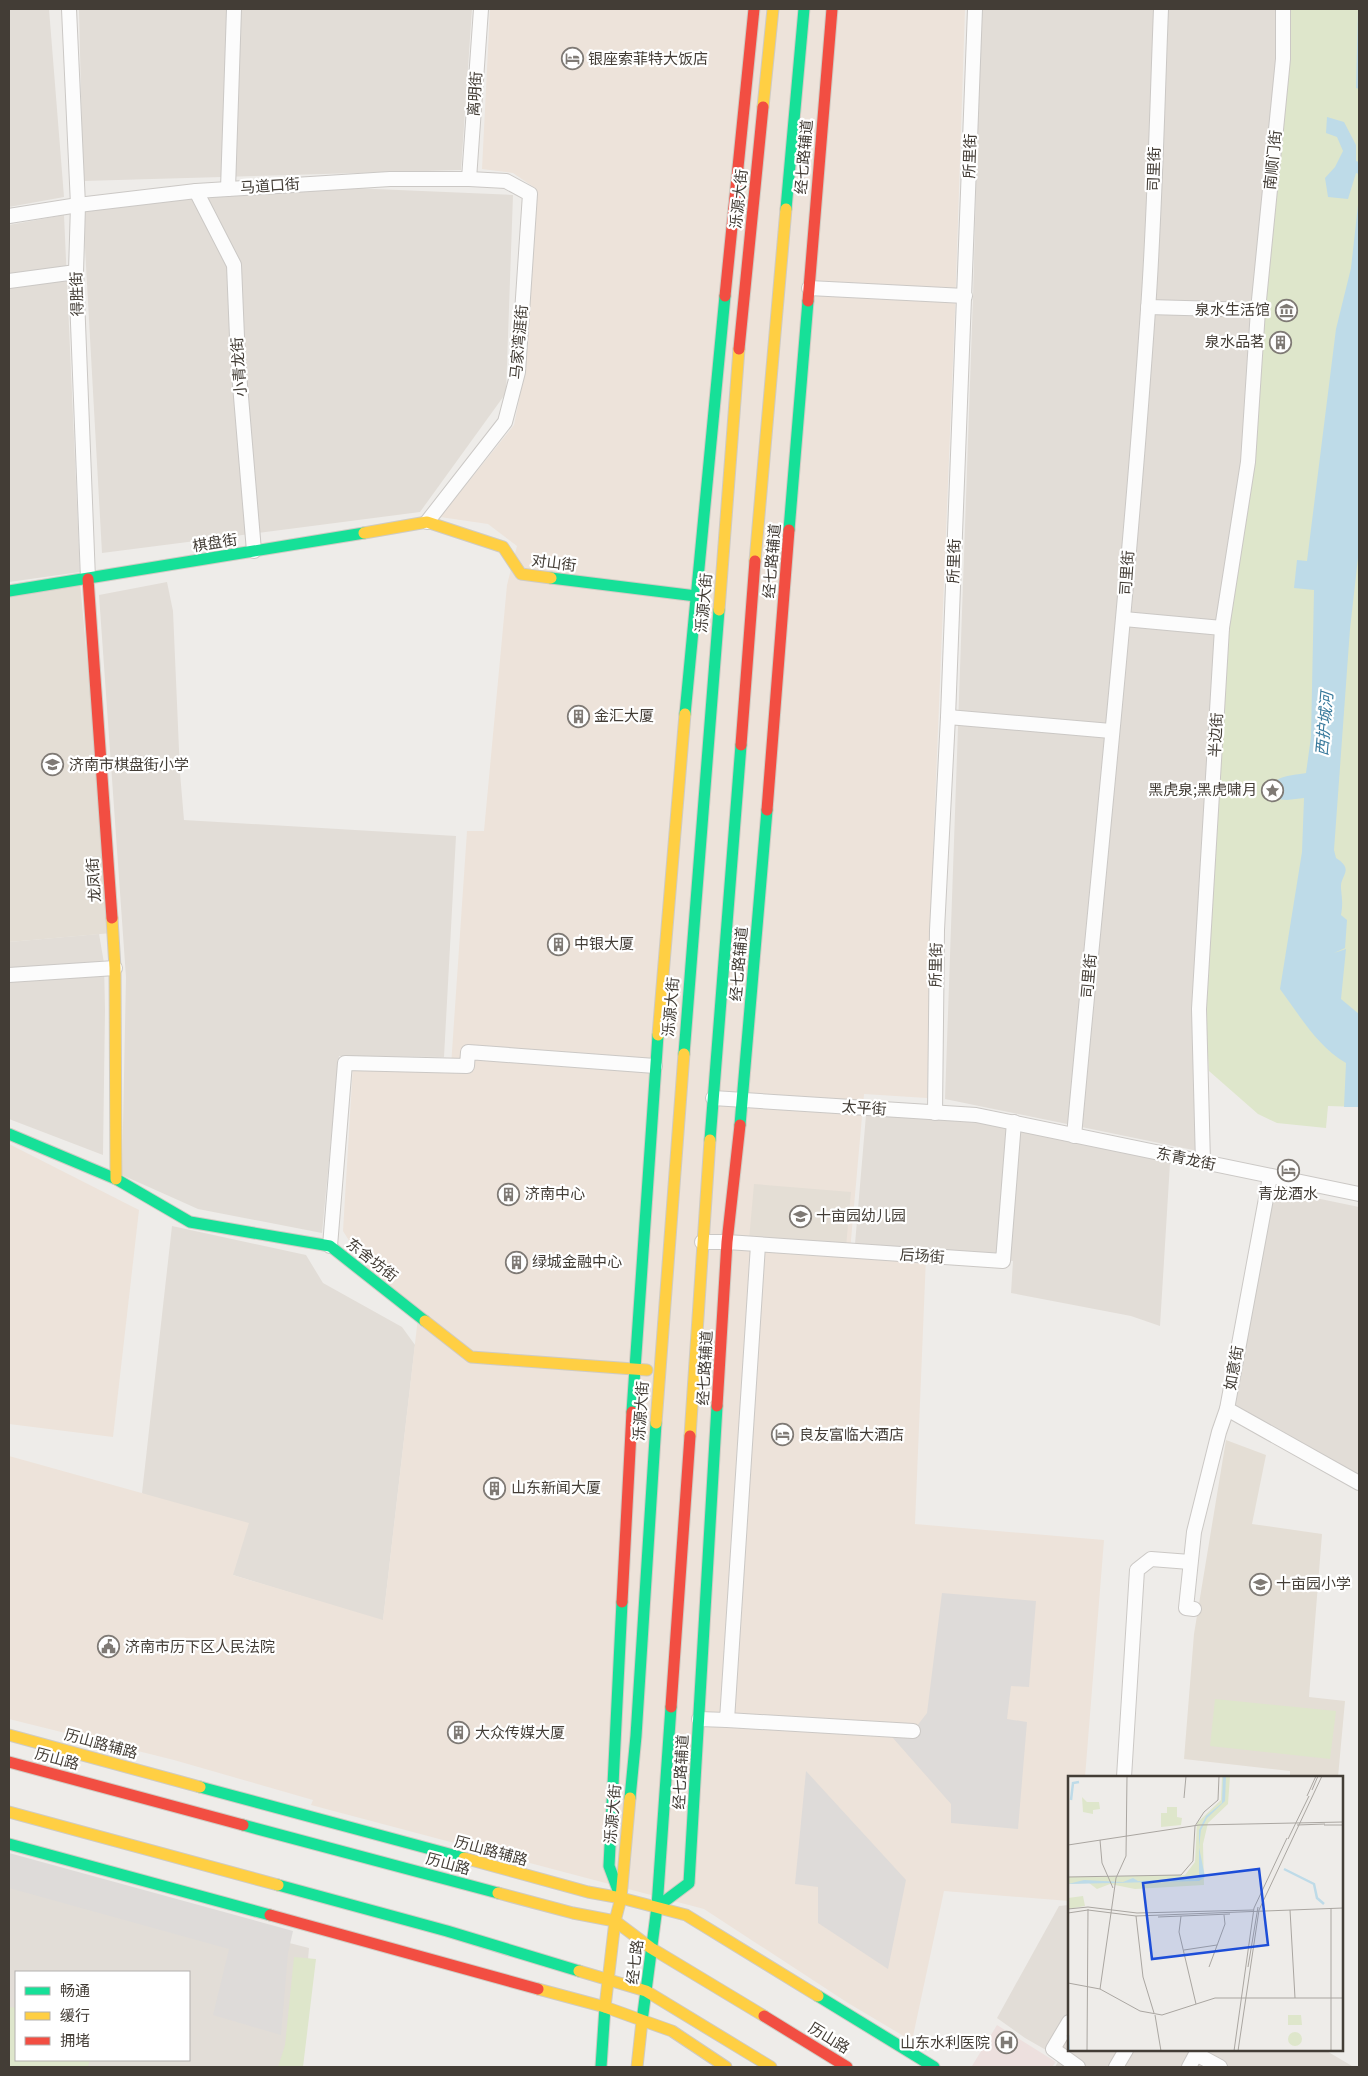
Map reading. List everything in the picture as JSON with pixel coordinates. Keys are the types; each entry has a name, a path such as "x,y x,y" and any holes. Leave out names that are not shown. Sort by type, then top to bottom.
{"street":[{"name":"得胜街","path":"69,9 78,205 76,272 88,579"},
{"path":"228,189 234,9"},
{"name":"离明街","path":"469,179 481,9"},
{"path":"620,1898 609,1866 634,1369 655,1066 696,596 754,9"},
{"name":"泺源大街","path":"601,2067 607,1981 620,1898 636,1736 659,1372 741,323 773,9"},
{"path":"657,1907 713,1098 763,465 804,9"},
{"name":"经七路辅道","path":"657,1907 689,1883 727,1242 743,1100 832,9"},
{"name":"所里街","path":"935,1113 937,930 948,717 975,9"},
{"name":"司里街","path":"1074,1136 1111,731 1124,619 1148,306 1161,9"},
{"name":"南顺门街","path":"1258,310 1283,59 1283,9"},
{"name":"马道口街","path":"9,216 78,205 196,191 390,179 506,181 530,194"},
{"name":"小青龙街","path":"196,191 234,265 238,362 254,551"},
{"name":"马家湾涯街","path":"427,522 505,422 518,372 530,194"},
{"path":"9,281 76,272"},
{"path":"809,288 965,296"},
{"path":"1148,306 1258,310"},
{"name":"半边街","path":"1203,1163 1199,1009 1222,628 1248,462 1258,310"},
{"name":"对山街","path":"427,522 503,547 521,574 696,596"},
{"name":"棋盘街","path":"9,591 427,522"},
{"name":"龙凤街","path":"88,579 115,968 116,1180"},
{"path":"1124,619 1222,628"},
{"path":"948,717 1111,731"},
{"path":"9,975 115,968"},
{"path":"330,1246 345,1064 467,1066 468,1052 655,1066"},
{"name":"太平街","path":"713,1098 976,1115 1014,1122"},
{"name":"东青龙街","path":"1014,1122 1270,1177 1359,1194"},
{"name":"后场街","path":"702,1242 727,1242 1003,1261 1014,1122"},
{"name":"东舍坊街","path":"9,1134 116,1180 190,1222 330,1246 471,1357 659,1372"},
{"name":"如意街","path":"1270,1177 1227,1409 1359,1483"},
{"path":"727,1720 758,1245"},
{"path":"1194,1609 1186,1608 1194,1532 1219,1432 1227,1409"},
{"path":"1124,1776 1137,1570 1150,1559 1190,1562"},
{"path":"699,1720 913,1731"},
{"name":"历山路辅路","path":"9,1735 588,1892 686,1915 934,2067"},
{"name":"历山路","path":"9,1762 563,1910 615,1921 651,1948 847,2067"},
{"path":"9,1812 447,1931 607,1981 646,1991 771,2067"},
{"path":"9,1844 605,2007 672,2031 726,2067"},
{"name":"经七路","path":"637,2067 657,1907"},
{"path":"1068,2024 1053,2049 1078,2067"},
{"path":"1116,2067 1125,2051"},
{"path":"1188,2067 1193,2052 1220,2067"}],"shaded area":[{"path":"9,9 49,9 64,197 9,207"},
{"path":"79,9 472,9 461,170 83,181"},
{"path":"490,9 965,9 933,853 927,1098 864,1094 850,1251 926,1257 915,1524 1104,1540 1085,1776 1068,1776 1068,1901 944,1891 912,2041 848,2003 704,1909 311,1805 313,1800 174,1760 9,1719 9,1456 249,1523 233,1575 383,1620 419,1309 367,1269 343,1231 353,1065 451,1066 467,831 484,831 507,585 517,546 488,524 440,517 514,425 525,369 535,188 513,173 482,169"},
{"path":"981,9 1278,9 1278,59 1198,1151 945,1099 973,297"},
{"path":"328,187 513,195 506,393 420,512 102,553 83,212 171,199"},
{"path":"64,215 80,572 9,582 9,225"},
{"name":"济南市棋盘街小学","path":"80,582 112,933 9,942 9,597"},
{"path":"167,582 173,611 180,773 184,820 456,836 444,1057 339,1056 322,1233 198,1209 122,1175 126,977 99,595"},
{"path":"99,934 104,963 105,1010 103,1155 9,1119 9,942"},
{"path":"866,1115 997,1124 1170,1163 1160,1326 1131,1316 1011,1293 1013,1261 855,1244"},
{"path":"9,1144 139,1210 113,1437 9,1424"},
{"name":"十亩园幼儿园","path":"754,1184 851,1192 846,1247 749,1240"},
{"path":"1268,1188 1359,1207 1359,1475 1233,1407"},
{"path":"172,1226 306,1255 323,1283 402,1327 415,1345 383,1621 233,1575 142,1493"},
{"name":"十亩园小学","path":"1226,1440 1266,1455 1252,1524 1322,1534 1309,1697 1345,1701 1338,1776 1290,1776 1290,1771 1184,1759 1194,1634"},
{"path":"942,1593 1036,1601 1029,1687 1011,1686 1007,1719 1027,1722 1018,1829 951,1823 951,1804 885,1729 913,1731 927,1713"},
{"path":"806,1771 906,1880 888,1969 818,1923 818,1887 795,1884"},
{"path":"9,1853 293,1931 288,1953 281,2035 213,2015 229,1949 9,1888"},
{"path":"9,1871 309,1948 299,2067 9,2067"},
{"path":"1068,1905 1068,2051 1327,2051 1352,2066 1055,2067 1060,2058 1025,2038 997,2018 1059,1906"},
{"name":"山东水利医院","path":"997,2025 1056,2062 1052,2067 972,2066"}],"green space":[{"path":"1289,9 1359,9 1359,1107 1328,1106 1326,1128 1277,1123 1258,1114 1209,1071 1203,978 1217,752"},
{"path":"1215,1699 1336,1711 1330,1759 1210,1746"},
{"path":"294,1957 316,1959 303,2067 278,2067 285,2045"},
{"path":"10,2007 15,2008 15,2061 90,2061 88,2067 9,2067"}],"water":[{"path":"1359,9 1359,89 1356,88"},
{"path":"1327,117 1344,122 1356,145 1356,161 1359,162 1359,174 1356,173 1348,199 1328,197 1325,178 1335,167 1343,151 1337,137 1326,133"},
{"name":"西护城河","path":"1359,196 1359,549 1350,629 1334,850 1336,858 1342,862 1346,869 1341,883 1341,915 1347,920 1345,948 1334,953 1346,949 1341,999 1359,1014 1359,1107 1344,1107 1346,1063 1326,1048 1302,1020 1280,989 1302,852 1304,798 1275,799 1272,791 1273,785 1281,778 1306,773 1311,737 1314,590 1294,588 1297,560 1307,561 1336,329 1351,268"}],"traffic: fast":[{"path":"786,209 804,9"},
{"path":"685,714 725,296"},
{"path":"789,530 808,301"},
{"path":"9,591 364,533"},
{"path":"551,578 696,596"},
{"path":"684,1054 719,610"},
{"path":"710,1140 741,745"},
{"path":"740,1125 767,810"},
{"path":"632,1412 658,1035"},
{"path":"9,1134 116,1179 190,1222 330,1246 425,1321"},
{"path":"657,1907 689,1883 717,1406"},
{"path":"630,1798 636,1736 656,1423"},
{"path":"621,1898 609,1866 622,1602"},
{"path":"642,2021 657,1907 671,1707"},
{"path":"200,1787 464,1858"},
{"path":"243,1825 498,1893"},
{"path":"9,1844 270,1915"},
{"path":"278,1885 447,1931 579,1971"},
{"path":"818,1996 934,2067"},
{"path":"601,2067 605,2007"}],"traffic: slow":[{"path":"763,107 773,9"},
{"path":"755,561 786,209"},
{"path":"719,610 739,349"},
{"path":"364,533 427,522 503,547 521,574 551,578"},
{"path":"658,1035 685,714"},
{"path":"112,918 115,968 116,1179"},
{"path":"656,1423 684,1054"},
{"path":"690,1436 710,1140"},
{"path":"425,1321 471,1357 647,1370"},
{"path":"9,1735 200,1787"},
{"path":"605,2007 615,1921 621,1898 630,1798"},
{"path":"9,1812 278,1885"},
{"path":"464,1858 588,1892 621,1898 686,1915 818,1996"},
{"path":"498,1893 573,1913 615,1921 651,1948 764,2016"},
{"path":"579,1971 646,1991 771,2067"},
{"path":"538,1989 605,2007 672,2031 726,2067"},
{"path":"637,2067 642,2021"}],"traffic: jam":[{"path":"725,296 754,9"},
{"path":"808,301 832,9"},
{"path":"739,349 763,107"},
{"path":"767,810 789,530"},
{"path":"741,745 755,561"},
{"path":"88,579 112,918"},
{"path":"717,1406 727,1242 740,1125"},
{"path":"622,1602 632,1412"},
{"path":"671,1707 690,1436"},
{"path":"9,1762 243,1825"},
{"path":"270,1915 538,1989"},
{"path":"764,2016 847,2067"}],"place":[{"name":"银座索菲特大饭店","path":"572,59"},
{"name":"泉水生活馆","path":"1286,310"},
{"name":"泉水品茗","path":"1281,342"},
{"name":"金汇大厦","path":"578,716"},
{"name":"济南市棋盘街小学","path":"53,765"},
{"name":"黑虎泉;黑虎啸月","path":"1273,790"},
{"name":"中银大厦","path":"558,944"},
{"name":"青龙酒水","path":"1288,1171"},
{"name":"济南中心","path":"509,1194"},
{"name":"十亩园幼儿园","path":"800,1216"},
{"name":"绿城金融中心","path":"516,1262"},
{"name":"良友富临大酒店","path":"783,1435"},
{"name":"山东新闻大厦","path":"495,1488"},
{"name":"十亩园小学","path":"1260,1584"},
{"name":"济南市历下区人民法院","path":"109,1647"},
{"name":"大众传媒大厦","path":"459,1733"},
{"name":"山东水利医院","path":"1006,2043"}]}
